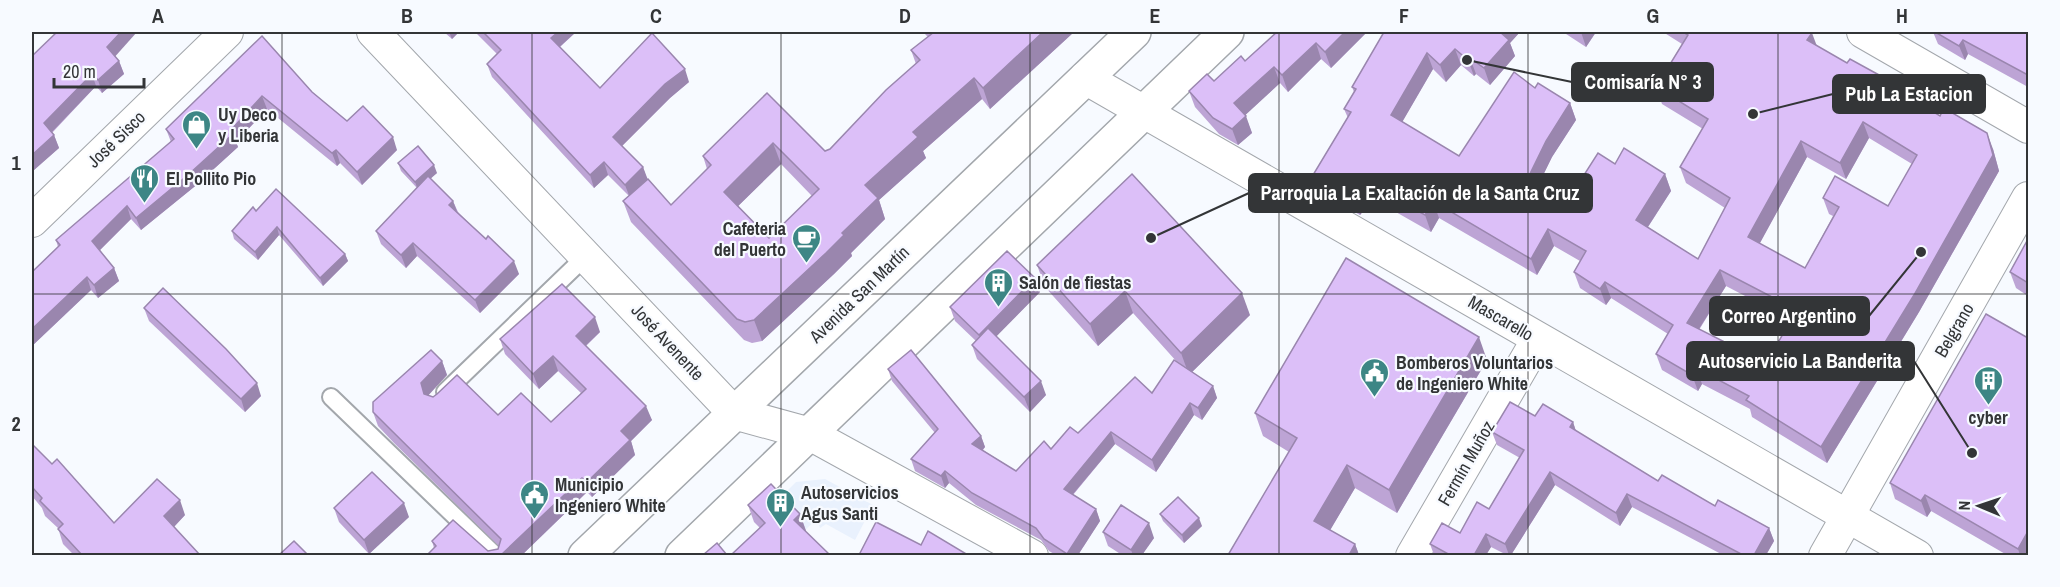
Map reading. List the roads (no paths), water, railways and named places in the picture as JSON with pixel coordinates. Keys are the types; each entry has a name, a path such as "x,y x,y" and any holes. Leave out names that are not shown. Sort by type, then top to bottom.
{"main road":[{"name":"Avenida San Martín","path":"585,555 1134,32"},
{"path":"682,555 1227,32"}],"street":[{"name":"José Sisco","path":"32,222 227,32"},
{"name":"José Avenente","path":"373,32 587,255 734,413"},
{"path":"1863,32 2028,127"},
{"name":"Mascarello","path":"1085,78 1917,555"},
{"name":"Belgrano","path":"1825,555 2028,198"},
{"name":"Fermín Muñoz","path":"1412,555 1538,339"},
{"path":"734,413 810,434 1032,555"}],"lane":[{"path":"436,401 587,255"},
{"path":"331,397 496,555"}],"place":[{"name":"Comisaría N° 3","path":"1467,60"},
{"name":"Pub La Estacion","path":"1753,114"},
{"name":"Uy Deco y Liberia","path":"197,150"},
{"name":"El Pollito Pio","path":"145,204"},
{"name":"Parroquia La Exaltación de la Santa Cruz","path":"1151,238"},
{"name":"Correo Argentino","path":"1921,252"},
{"name":"Cafeteria del Puerto","path":"807,264"},
{"name":"Salón de fiestas","path":"998,308"},
{"name":"Bomberos Voluntarios de Ingeniero White","path":"1375,398"},
{"name":"cyber","path":"1988,406"},
{"name":"Autoservicio La Banderita","path":"1972,453"},
{"name":"Municipio Ingeniero White","path":"534,520"},
{"name":"Autoservicios Agus Santi","path":"780,528"}]}
